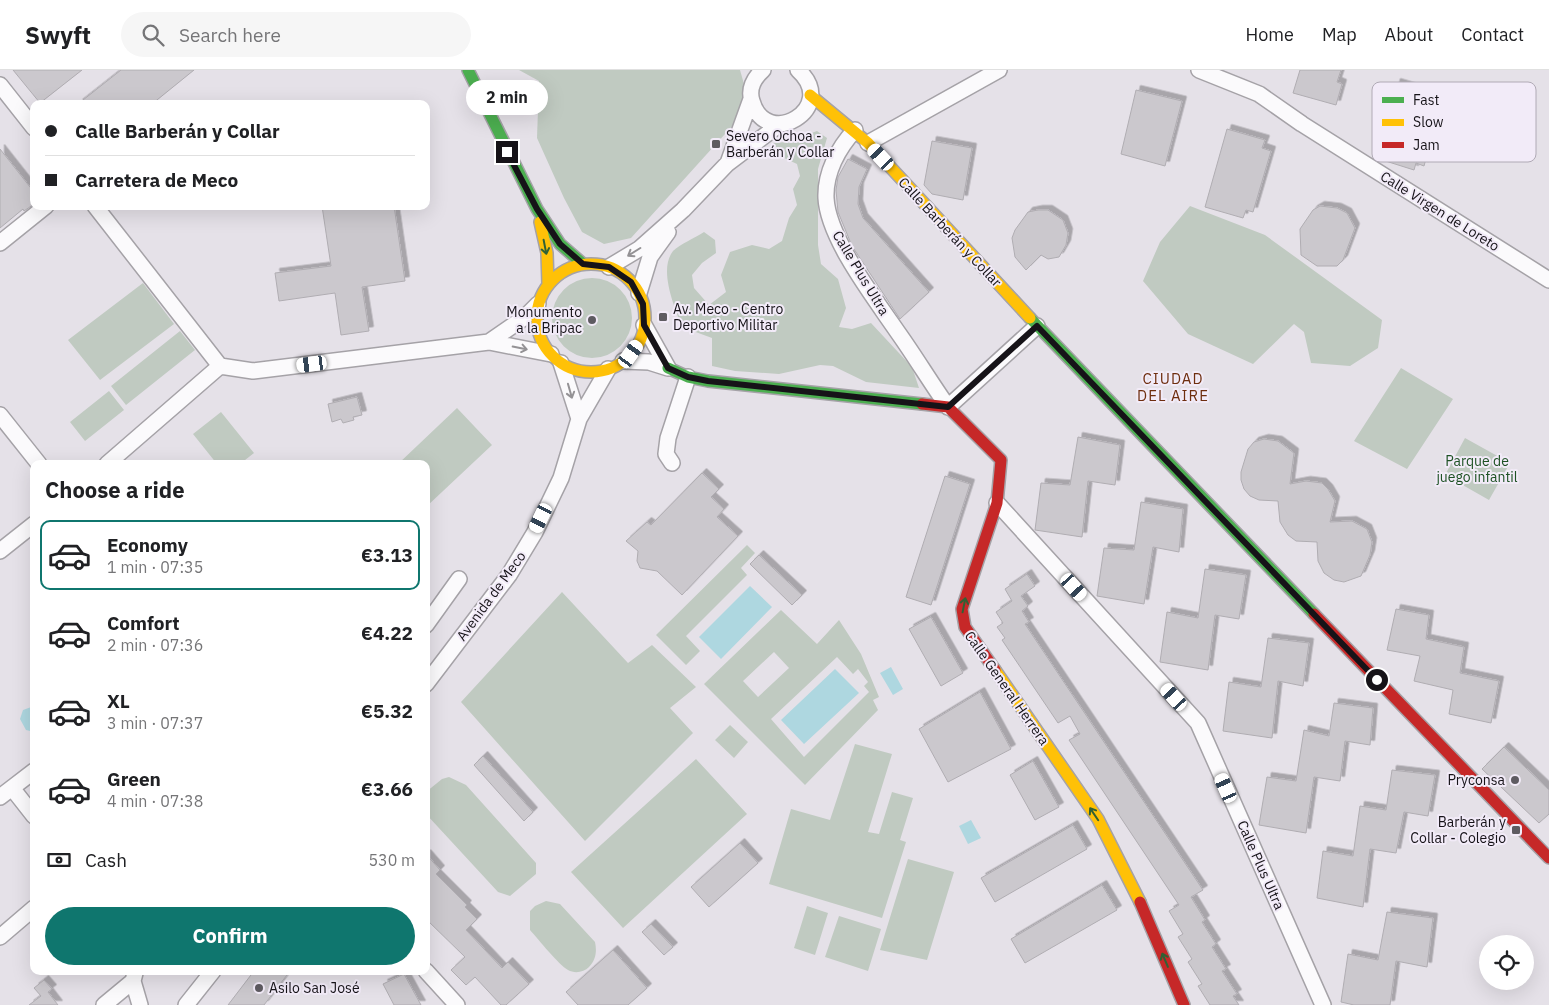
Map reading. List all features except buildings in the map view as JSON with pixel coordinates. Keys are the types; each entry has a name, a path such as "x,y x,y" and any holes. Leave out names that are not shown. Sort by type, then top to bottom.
{"street":[{"path":"468,70 537,209 560,244 583,264"},
{"path":"728,164 751,99 753,83 763,70"},
{"path":"868,143 999,70"},
{"name":"Calle Virgen de Loreto","path":"1199,70 1259,94 1302,124 1549,280"},
{"path":"751,99 760,115 772,123 789,123 801,116 809,103 807,79"},
{"name":"Calle Barberán y Collar","path":"807,79 839,120 855,130 868,143 1037,326 1549,858"},
{"path":"0,85 30,123"},
{"name":"Calle Barberán y Collar","path":"801,116 839,120"},
{"path":"609,267 639,249 683,210 728,164 780,124"},
{"name":"Calle Plus Ultra","path":"855,130 841,146 829,175 826,198 832,226 853,265 948,407"},
{"path":"537,209 547,253 548,284"},
{"path":"0,243 41,210"},
{"path":"98,210 220,366 253,371 489,342 556,359 584,372 608,369 623,362 637,346 644,325 644,309 639,294 631,282 609,267 583,264 563,271 548,284 538,304 525,317 489,342"},
{"path":"639,294 650,257 683,210"},
{"path":"538,304 536,326 544,346 556,359 578,419"},
{"path":"644,325 668,368"},
{"path":"623,362 649,362 688,377 708,381 948,407 1037,326"},
{"path":"112,460 220,366"},
{"name":"Avenida de Meco","path":"430,679 508,575 535,532 561,478 578,419 608,369"},
{"path":"672,463 666,454 668,438 688,377"},
{"name":"Calle General Herrera","path":"948,407 1000,460 997,503 962,609 964,627 1098,819 1138,898 1184,1005"},
{"path":"0,415 36,460"},
{"name":"Calle Plus Ultra","path":"997,503 1198,723 1323,1005"},
{"path":"0,551 30,527"},
{"path":"430,619 459,579"},
{"path":"30,774 6,792 30,813"},
{"path":"0,937 30,911"},
{"path":"186,1005 210,975"},
{"path":"430,975 457,1005"},
{"path":"104,1005 134,976"},
{"path":"134,976 140,1005"}],"green space":[{"path":"519,70 740,70 746,91 734,124 631,238 604,244 582,232 564,198 537,138 539,81"},
{"path":"817,131 827,138 818,169 818,245 821,264 838,279 846,308 839,327 852,329 871,323 912,367 919,388 866,382 833,366 820,365 779,374 735,371 712,366 712,338 682,327 672,300 667,278 669,259 673,251 704,232 715,240 716,253 702,263 692,275 694,288 709,305 726,292 721,275 730,252 752,245 769,249 782,241 789,218 797,205 793,189 800,176 797,164 784,158 773,143 787,142"},
{"path":"1190,206 1265,235 1382,320 1378,348 1350,366 1311,363 1304,332 1294,324 1253,364 1188,334 1143,281 1160,242"},
{"path":"584,278 600,278 621,289 632,310 632,326 621,347 600,358 584,358 570,352 558,340 552,326 552,310 558,296 570,284"},
{"path":"143,283 174,324 100,380 68,340"},
{"path":"180,331 195,350 126,405 111,386"},
{"path":"1401,368 1453,399 1407,469 1354,441"},
{"path":"109,391 124,410 85,441 70,422"},
{"path":"457,408 492,445 430,503 430,460 402,460"},
{"path":"221,412 254,453 245,460 214,460 193,434"},
{"name":"Parque de juego infantil","path":"1465,438 1510,463 1489,500 1445,475"},
{"path":"747,545 755,553 741,568 747,575 686,636 700,651 686,665 656,635"},
{"path":"562,592 628,663 652,645 696,687 670,708 693,733 585,841 461,702"},
{"path":"781,610 817,644 839,620 861,654 879,697 873,700 878,710 805,785 704,684","holes":["774,652 789,668 758,697 743,681","837,657 853,674 858,669 868,682 864,686 869,692 804,757 771,719"]},
{"path":"730,725 748,742 734,758 715,740"},
{"path":"855,744 892,754 868,832 879,834 892,792 913,798 900,840 906,842 882,918 769,884 791,809 830,820"},
{"path":"696,759 747,814 623,928 571,872"},
{"path":"449,777 466,785 536,863 536,874 510,896 498,892 430,818 430,789 442,779"},
{"path":"908,859 954,872 927,960 880,950"},
{"path":"546,901 560,904 595,942 595,958 585,970 574,972 568,970 554,958 530,930 530,911 535,906"},
{"path":"807,906 828,913 815,955 794,948"},
{"path":"839,916 881,929 868,971 825,957"}],"water":[{"path":"750,586 772,607 721,659 699,637"},
{"path":"891,667 903,689 893,695 880,673"},
{"path":"835,669 859,693 804,744 781,720"},
{"path":"30,707 30,731 26,730 20,719 23,710"},
{"path":"971,820 981,838 968,844 959,826"}],"traffic: fast":[{"path":"468,70 537,209 560,244 583,264"},
{"path":"1030,318 1314,614"},
{"path":"668,368 688,377 708,381 922,404"}],"traffic: slow":[{"path":"810,95 868,143 1030,318"},
{"path":"540,222 547,253 548,284"},
{"path":"591,264 612,268 629,280 641,297 645,318 641,339 629,356 612,368 591,372 570,368 553,356 541,339 537,318 541,297 553,280 570,268 591,264"},
{"path":"995,670 1098,819 1140,902"}],"traffic: jam":[{"path":"922,404 948,407 1001,460 997,503 962,609 965,627 995,670"},
{"path":"1314,614 1549,858"},
{"path":"1140,902 1184,1005"}],"place":[{"name":"Severo Ochoa - Barberán y Collar","path":"716,144"},
{"name":"Av. Meco - Centro Deportivo Militar","path":"663,317"},
{"name":"Monumento a la Bripac","path":"592,320"},
{"name":"Pryconsa","path":"1515,780"},
{"name":"Barberán y Collar - Colegio","path":"1516,830"},
{"name":"Asilo San José","path":"259,988"}],"district":[{"name":"CIUDAD DEL AIRE","path":"1173,386"}],"route":[{"path":"507,152 523,185 560,244 583,264 609,267 621,273 631,282 643,304 645,314 644,325 656,351 668,368 688,377 708,381 948,407 1037,326 1377,680"}]}
